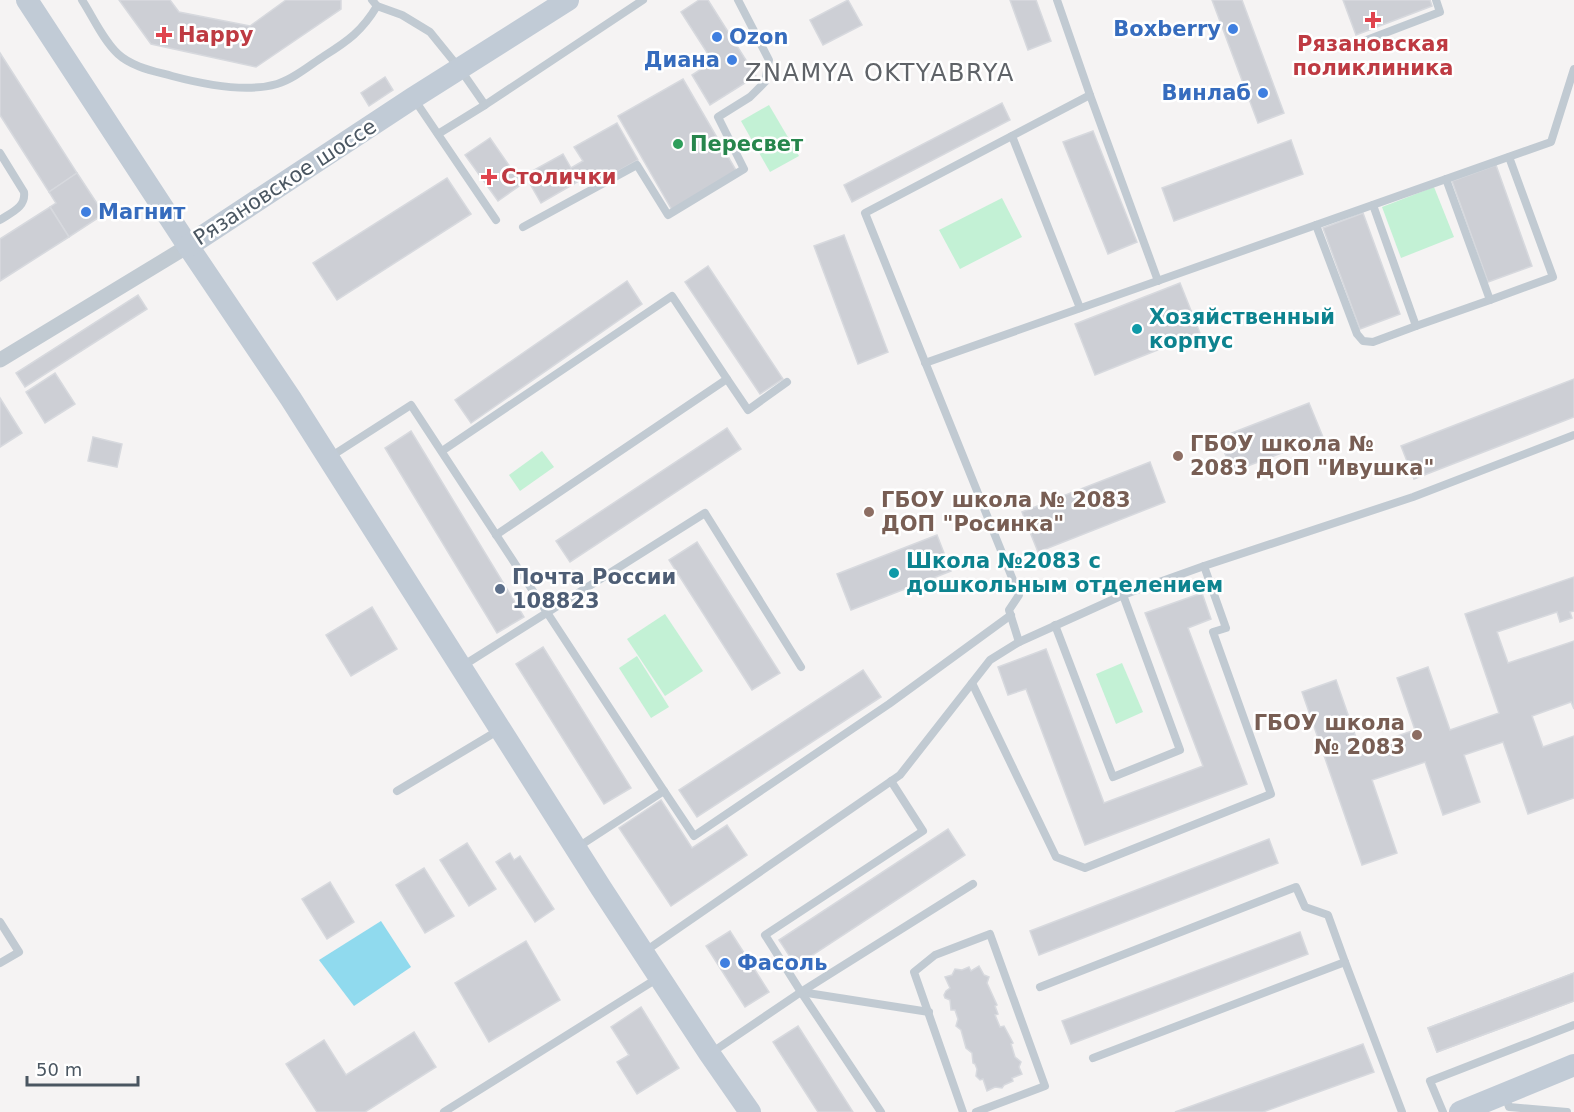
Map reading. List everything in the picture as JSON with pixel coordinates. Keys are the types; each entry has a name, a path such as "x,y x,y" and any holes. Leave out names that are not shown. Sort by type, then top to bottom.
{"street":[{"path":"27,0 291,399 643,953 750,1112"},
{"name":"Рязановское шоссе","path":"2,354 188,246 413,98 568,0"},
{"path":"1480,1105 1574,1065"}],"lane":[{"path":"82,0 118,54 144,69 187,80 230,87 278,84 293,76 353,38 367,23 374,3 402,15 430,32 485,105"},
{"path":"438,134 643,0"},
{"path":"523,227 637,165 668,216 744,170 718,117 750,97 765,82 769,60 738,0"},
{"path":"1057,0 1158,281"},
{"path":"1351,46 1440,12 1436,0"},
{"path":"925,363 1551,142 1574,69"},
{"path":"1019,642 1010,609 1019,595 865,213 1090,95"},
{"path":"413,98 496,220"},
{"path":"1012,136 1080,308"},
{"path":"0,153 24,192 25,199 22,205 0,220"},
{"path":"1316,225 1357,334 1363,341 1373,342 1553,277 1509,157"},
{"path":"1446,179 1490,300"},
{"path":"1373,205 1416,326"},
{"path":"442,451 672,296 747,410 788,382"},
{"path":"496,535 727,379"},
{"path":"328,457 411,405 694,836 889,704 1011,615"},
{"path":"643,953 900,775 990,660 1019,642 1122,596 1204,566 1413,497 1574,435"},
{"path":"461,667 705,513 801,667"},
{"path":"972,682 1056,857 1065,861 1085,868 1271,794 1213,632 1226,628 1204,566"},
{"path":"1055,626 1113,777 1180,750 1122,596"},
{"path":"397,791 500,729"},
{"path":"881,1112 765,935 923,831 891,781"},
{"path":"576,848 664,791"},
{"path":"709,1053 973,884"},
{"path":"1040,987 1296,887 1305,907 1328,915 1402,1112"},
{"path":"0,922 19,952 0,963"},
{"path":"963,1112 914,972 935,955 990,934 1045,1086 976,1112"},
{"path":"1093,1058 1345,962"},
{"path":"444,1112 659,977"},
{"path":"801,992 929,1012"},
{"path":"1443,1112 1430,1081 1574,1025"},
{"path":"1480,1105 1567,1112"}],"green space":[{"path":"769,105 799,156 770,172 741,121"},
{"path":"1434,187 1454,237 1401,258 1382,207"},
{"path":"1002,198 1022,237 960,269 939,230"},
{"path":"542,451 554,467 520,491 509,475"},
{"path":"665,614 703,671 665,696 627,639"},
{"path":"637,656 669,707 651,718 619,668"},
{"path":"1122,663 1143,712 1116,724 1096,674"}],"water":[{"path":"381,921 411,967 354,1006 319,960"}],"building":[{"path":"119,0 170,0 179,12 250,26 286,0 341,0 341,9 256,67 151,44"},
{"path":"699,0 708,0 756,76 710,105 692,75 706,66 708,54 681,12"},
{"path":"848,0 862,25 823,45 810,20"},
{"path":"1010,0 1036,0 1051,41 1028,50"},
{"path":"1212,0 1242,0 1284,113 1258,123"},
{"name":"Рязановская поликлиника","path":"1343,0 1430,0 1432,6 1356,35"},
{"path":"0,53 77,173 49,192 0,115"},
{"path":"385,77 393,90 369,106 361,93"},
{"name":"Пересвет","path":"683,79 737,172 672,210 618,116"},
{"path":"1002,103 1010,120 852,202 844,185"},
{"path":"617,123 638,160 596,184 590,173 541,203 525,175 563,154 571,168 583,161 574,147"},
{"path":"1093,131 1137,242 1108,254 1063,142"},
{"path":"490,138 522,184 498,201 465,155"},
{"path":"1291,140 1303,174 1174,221 1162,188"},
{"path":"1496,165 1532,266 1488,282 1452,181"},
{"path":"77,173 104,214 69,237 50,207 56,203 49,192"},
{"path":"447,178 471,214 337,300 313,263"},
{"path":"50,207 69,237 0,281 0,239"},
{"path":"1363,213 1400,314 1360,329 1323,228"},
{"path":"844,235 888,352 858,364 814,246"},
{"path":"708,266 783,379 760,394 685,282"},
{"path":"627,281 642,304 471,423 455,400"},
{"name":"Хозяйственный корпус","path":"1180,283 1200,333 1095,375 1075,324"},
{"path":"138,295 147,309 25,387 16,373"},
{"path":"55,373 75,404 45,423 26,392"},
{"path":"1574,379 1574,417 1414,479 1401,446"},
{"path":"0,398 22,433 0,447"},
{"path":"1309,403 1323,437 1232,472 1219,438"},
{"path":"727,428 741,449 570,562 556,541"},
{"path":"411,431 524,617 497,633 385,448"},
{"path":"93,437 122,444 117,467 88,461"},
{"path":"1150,462 1165,502 1038,552 1022,512"},
{"name":"Школа №2083 с дошкольным отделением","path":"937,535 951,571 851,610 837,574"},
{"path":"697,542 780,673 752,690 669,560"},
{"path":"1574,577 1574,611 1570,612 1572,618 1560,622 1557,612 1497,632 1508,663 1574,641 1574,709 1571,702 1532,716 1543,747 1574,736 1574,798 1528,814 1503,742 1464,755 1480,802 1443,815 1425,762 1372,780 1397,853 1362,865 1302,692 1336,680 1360,749 1415,730 1397,678 1428,667 1450,730 1499,713 1465,614"},
{"path":"1202,593 1211,619 1188,628 1247,784 1085,845 1026,689 1008,695 998,667 1046,649 1104,803 1203,766 1145,613"},
{"path":"372,607 397,649 351,676 326,635"},
{"path":"543,647 631,788 604,804 516,664"},
{"path":"863,670 881,697 697,817 679,790"},
{"path":"661,800 692,848 727,825 747,855 671,906 619,828"},
{"path":"948,829 965,855 796,966 779,940"},
{"path":"1269,839 1278,863 1039,955 1030,931"},
{"path":"467,843 496,889 469,906 440,860"},
{"path":"510,853 514,860 520,856 554,909 535,922 496,862"},
{"path":"424,868 454,916 425,933 396,885"},
{"path":"330,882 354,922 327,939 302,899"},
{"path":"730,931 769,992 745,1007 706,946"},
{"path":"1300,932 1308,954 1071,1044 1062,1021"},
{"path":"526,941 560,1000 489,1042 455,983"},
{"path":"979,966 984,975 989,977 987,983 997,1005 995,1006 998,1014 995,1015 1000,1027 1004,1026 1013,1043 1011,1044 1015,1057 1021,1062 1019,1067 1022,1074 1012,1078 1013,1081 1002,1088 995,1087 987,1091 983,1079 980,1080 976,1076 977,1069 973,1063 972,1053 966,1048 961,1030 956,1026 958,1019 955,1010 951,1010 950,1000 944,995 950,988 945,977 952,975 955,969 962,970 969,967 971,971"},
{"path":"1574,973 1574,1001 1437,1052 1428,1028"},
{"path":"1574,973 1574,1001 1437,1052 1428,1028"},
{"path":"641,1007 679,1068 637,1094 617,1062 629,1055 611,1027"},
{"path":"798,1026 853,1112 818,1112 773,1042"},
{"path":"414,1032 436,1067 365,1112 317,1112 286,1064 324,1040 346,1075"},
{"path":"1363,1044 1374,1072 1263,1112 1175,1112"}],"place":[{"name":"Рязановская поликлиника","path":"1373,20"},
{"name":"Boxberry","path":"1233,29"},
{"name":"Happy","path":"164,35"},
{"name":"Ozon","path":"717,37"},
{"name":"Диана","path":"732,60"},
{"name":"Винлаб","path":"1263,93"},
{"name":"Пересвет","path":"678,144"},
{"name":"Столички","path":"489,177"},
{"name":"Магнит","path":"86,212"},
{"name":"Хозяйственный корпус","path":"1137,329"},
{"name":"ГБОУ школа № 2083 ДОП \"Ивушка\"","path":"1178,456"},
{"name":"ГБОУ школа № 2083 ДОП \"Росинка\"","path":"869,512"},
{"name":"Школа №2083 с дошкольным отделением","path":"894,573"},
{"name":"Почта России 108823","path":"500,589"},
{"name":"ГБОУ школа № 2083","path":"1417,735"},
{"name":"Фасоль","path":"725,963"}],"district":[{"name":"ZNAMYA OKTYABRYA","path":"880,73"}]}
